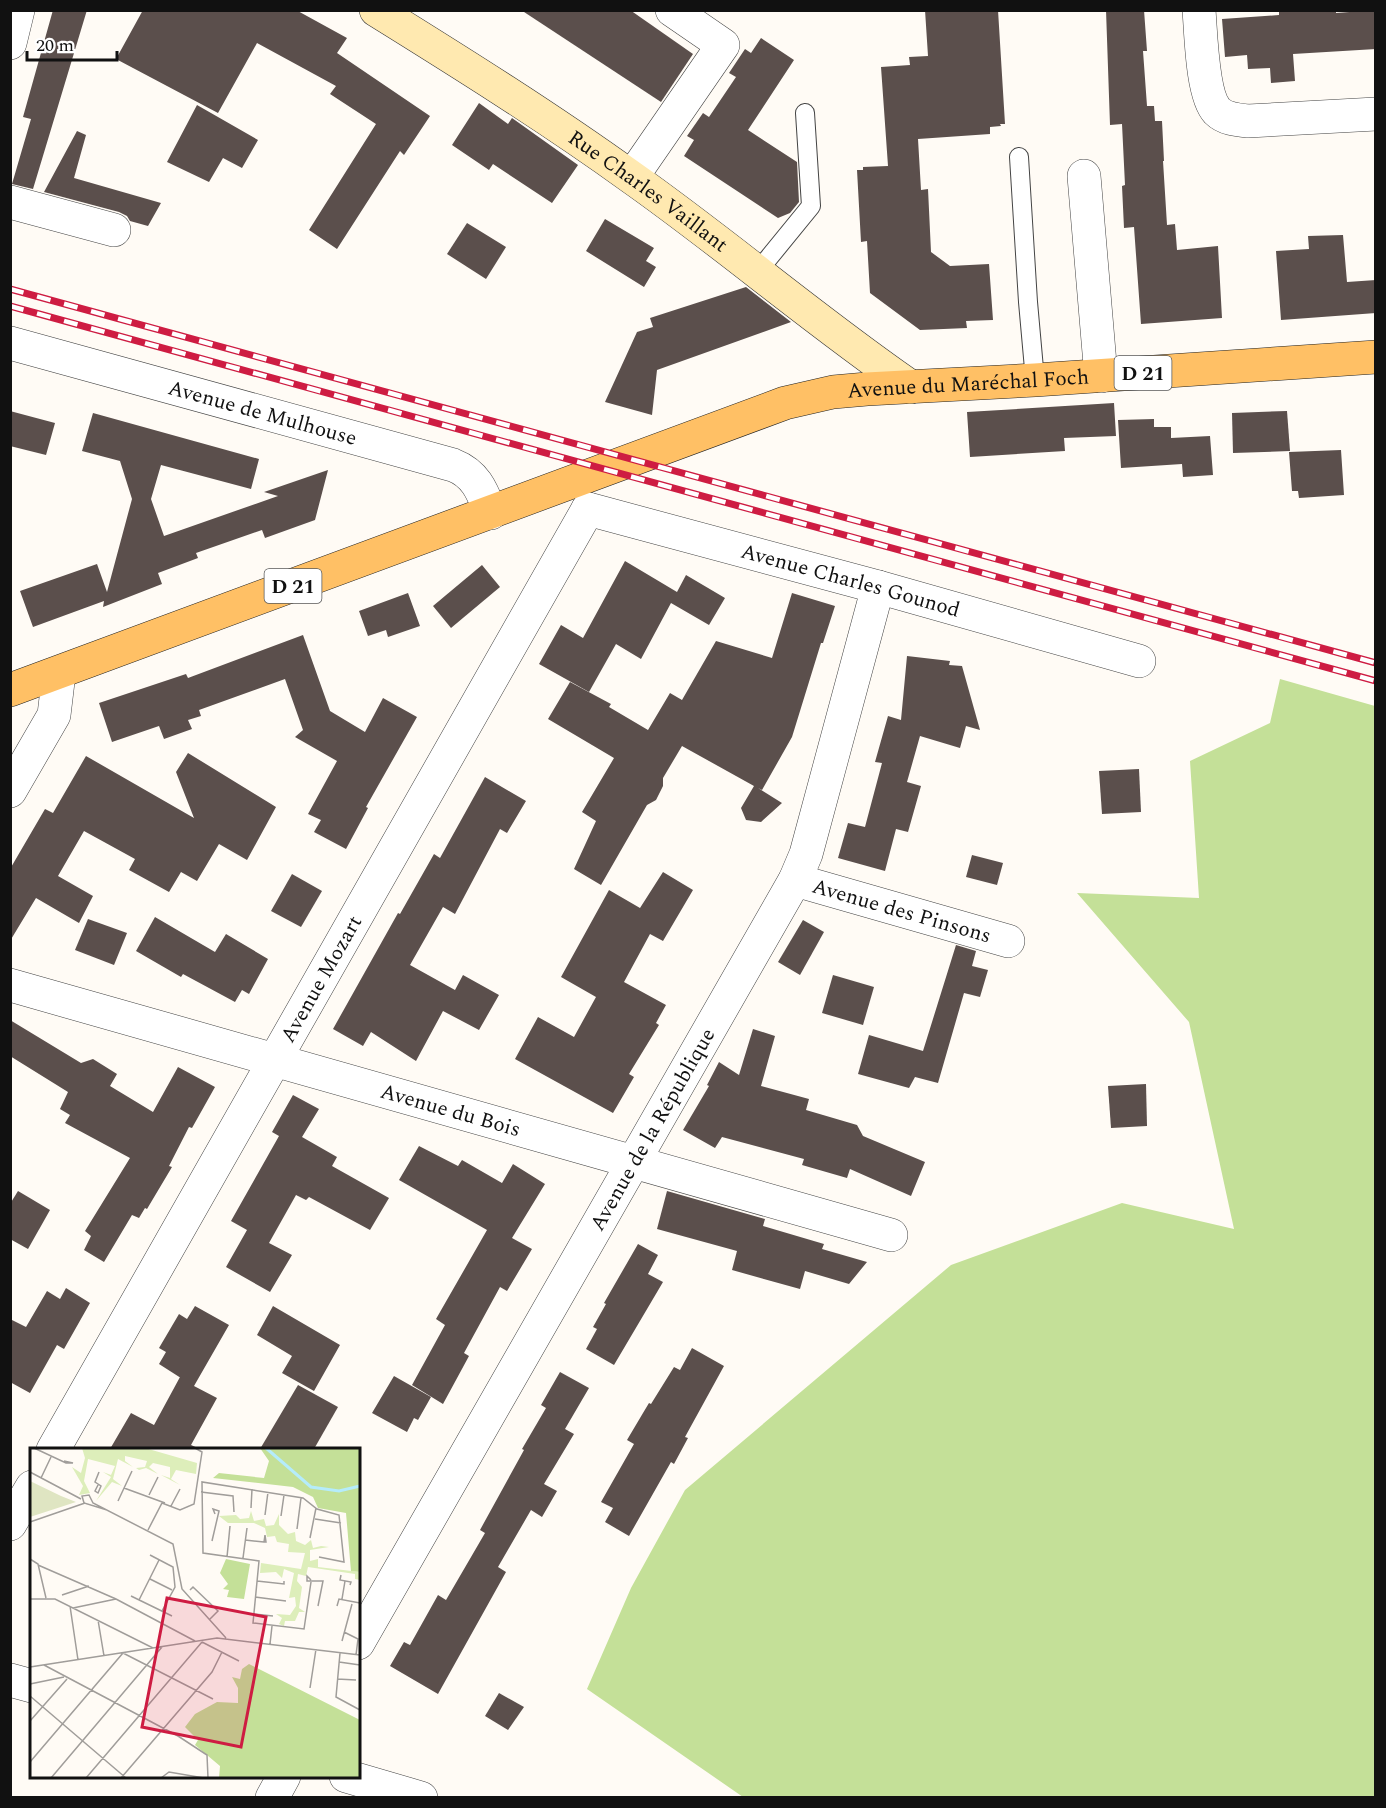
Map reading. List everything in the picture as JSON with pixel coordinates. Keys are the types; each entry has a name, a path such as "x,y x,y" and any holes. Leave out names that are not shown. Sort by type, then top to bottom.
{"main road":[{"name":"Rue Charles Vaillant","path":"376,10 504,89 632,177 868,357 911,387"},
{"name":"Avenue du Maréchal Foch","path":"582,495 745,416 785,403 833,392 1376,357"},
{"name":"D 21","path":"10,690 491,513 582,495"}],"street":[{"path":"10,42 17,22 18,10"},
{"path":"632,177 723,45 672,10"},
{"path":"1199,10 1207,90 1217,111 1232,119 1248,121 1376,114"},
{"path":"1083,176 1101,376"},
{"path":"10,202 114,230"},
{"name":"Avenue de Mulhouse","path":"10,343 453,465 468,472 476,480 491,513"},
{"name":"Avenue Charles Gounod","path":"582,495 878,587 1139,661"},
{"name":"Avenue Mozart","path":"53,1448 273,1061 582,495"},
{"name":"Avenue de la République","path":"360,1639 795,880 806,854 878,587"},
{"path":"10,791 54,715 59,673"},
{"name":"Avenue des Pinsons","path":"795,880 1008,941"},
{"name":"Avenue du Bois","path":"10,985 891,1235"},
{"path":"10,1524 30,1489"},
{"path":"10,1680 30,1685"},
{"path":"272,1797 283,1778"},
{"path":"353,1778 421,1797"}],"lane":[{"path":"758,271 811,206 805,113"},
{"path":"1019,157 1035,380"}],"green space":[{"path":"1280,679 1375,706 1375,1797 743,1797 587,1689 631,1588 685,1490 951,1265 1122,1203 1234,1229 1189,1022 1077,893 1199,898 1190,761 1270,723"}],"building":[{"path":"53,10 87,10 33,189 12,184 31,119 23,117"},
{"path":"143,10 296,10 347,38 337,53 430,116 404,155 400,151 337,249 309,230 376,124 330,94 336,86 257,43 218,113 116,59"},
{"path":"521,10 630,10 693,54 661,102"},
{"path":"925,10 998,10 1005,124 990,127 990,134 918,139 921,190 928,189 931,252 950,266 989,264 993,320 966,321 967,328 920,330 870,293 867,241 861,242 857,170 863,170 863,167 888,166 881,67 910,65 909,57 928,56"},
{"path":"1106,10 1144,10 1147,51 1143,51 1147,106 1154,106 1155,121 1162,121 1167,225 1175,224 1177,250 1218,246 1222,318 1141,324 1134,227 1124,228 1122,186 1125,185 1122,124 1110,125"},
{"path":"1279,10 1336,10 1336,13 1376,10 1376,49 1293,54 1295,81 1271,83 1270,68 1248,69 1247,55 1225,57 1222,19 1279,15"},
{"path":"761,38 794,60 748,130 797,162 799,202 790,213 778,218 684,156 694,140 687,136 703,113 709,117 736,77 729,73 745,49 751,53"},
{"path":"479,103 508,124 512,118 578,165 552,203 493,164 489,170 452,145"},
{"path":"197,105 258,140 242,168 223,158 209,182 167,162"},
{"path":"77,131 86,135 74,178 161,203 148,226 130,221 127,216 119,212 44,192"},
{"path":"605,219 654,248 646,261 656,267 644,287 586,251"},
{"path":"467,223 506,247 486,279 447,254"},
{"path":"1343,235 1347,282 1376,280 1376,313 1281,320 1276,251 1309,249 1308,236"},
{"path":"746,287 791,322 657,370 652,415 605,402 637,332 653,327 650,318"},
{"path":"1114,403 1116,436 1064,438 1065,451 970,457 967,412"},
{"path":"10,411 55,423 46,455 10,446"},
{"path":"1287,411 1290,451 1233,453 1232,413"},
{"path":"93,413 259,459 251,489 161,465 151,499 164,536 278,496 264,492 328,470 315,520 265,538 262,530 196,553 198,558 158,573 162,584 103,607 104,601 33,627 20,591 97,564 107,592 132,499 120,461 82,451"},
{"path":"1154,419 1154,427 1171,427 1171,438 1210,436 1213,475 1183,477 1182,464 1121,468 1118,420"},
{"path":"1341,450 1344,495 1299,498 1298,491 1292,491 1289,452"},
{"path":"625,561 677,592 686,575 725,598 709,625 671,603 641,659 616,644 589,692 539,664 561,625 583,638"},
{"path":"482,565 500,587 451,628 433,606"},
{"path":"408,593 420,626 388,637 386,630 368,636 359,611"},
{"path":"792,593 835,606 792,737 762,790 758,788 782,803 761,822 746,820 741,808 754,786 682,746 663,778 663,786 656,800 647,805 601,885 574,869 596,821 582,812 614,758 548,719 570,682 611,704 609,707 648,730 670,693 682,700 716,641 772,658"},
{"path":"303,635 330,711 365,732 383,698 417,717 366,807 368,808 346,849 314,832 321,820 308,814 337,761 295,737 303,730 285,679 199,710 201,716 188,720 192,729 164,739 159,726 112,742 99,703 186,674 188,678"},
{"path":"907,656 950,661 949,665 962,666 980,730 966,726 960,748 920,736 907,782 921,786 908,832 896,829 885,871 838,858 848,823 865,827 882,763 875,762 888,716 901,720"},
{"path":"188,753 276,807 247,860 219,844 197,881 181,872 169,892 129,870 135,859 84,831 58,876 93,896 79,923 36,898 10,941 10,869 45,809 53,813 86,756 194,818 176,772"},
{"path":"1139,769 1141,812 1102,814 1099,771"},
{"path":"485,777 526,801 507,833 500,829 455,914 443,907 410,965 455,990 463,975 499,995 479,1030 443,1011 416,1061 371,1032 363,1046 333,1029 398,913 400,914 434,854 440,858"},
{"path":"972,855 1003,863 997,885 966,877"},
{"path":"663,872 693,890 663,941 650,934 624,982 666,1005 656,1023 659,1025 629,1074 634,1077 613,1113 515,1059 538,1017 574,1037 596,997 561,977 609,890 640,908"},
{"path":"292,874 322,891 301,927 271,911"},
{"path":"155,917 215,952 226,934 268,959 249,994 242,990 235,1002 183,974 181,977 136,951"},
{"path":"88,919 127,933 114,965 75,950"},
{"path":"803,920 824,932 800,975 778,962"},
{"path":"956,945 976,951 972,966 988,970 980,997 964,993 938,1083 915,1077 909,1088 858,1074 869,1035 923,1051"},
{"path":"833,975 874,987 863,1025 822,1013"},
{"path":"10,1020 81,1063 93,1059 117,1074 110,1086 153,1112 178,1067 215,1087 192,1128 189,1127 169,1166 172,1167 147,1209 145,1208 139,1218 132,1215 104,1262 84,1250 91,1236 85,1231 130,1158 65,1123 70,1115 60,1109 68,1092 10,1056"},
{"path":"753,1029 775,1036 761,1086 809,1099 806,1110 857,1125 863,1136 925,1162 911,1196 850,1169 847,1178 802,1165 804,1159 722,1137 715,1148 683,1130 709,1086 707,1085 719,1062 739,1075"},
{"path":"1146,1084 1147,1126 1111,1128 1108,1086"},
{"path":"293,1095 319,1109 302,1137 337,1157 332,1166 389,1198 370,1230 309,1197 306,1200 296,1195 269,1243 292,1255 270,1292 226,1267 247,1230 231,1221 279,1136 272,1132"},
{"path":"419,1146 458,1166 462,1160 502,1183 513,1164 545,1184 512,1238 532,1249 507,1291 500,1287 464,1353 469,1356 443,1404 412,1385 445,1325 436,1319 487,1230 399,1180"},
{"path":"18,1191 50,1210 28,1249 10,1239 10,1204"},
{"path":"667,1191 765,1219 763,1226 824,1244 822,1249 867,1262 849,1284 805,1271 800,1289 732,1270 737,1251 657,1229"},
{"path":"638,1244 658,1255 648,1274 663,1282 614,1365 586,1349 597,1329 593,1327 606,1304 604,1303"},
{"path":"66,1288 90,1303 64,1349 57,1345 30,1393 10,1382 10,1319 26,1327 47,1291 60,1299"},
{"path":"195,1306 229,1325 194,1386 217,1398 191,1445 198,1448 111,1448 131,1413 154,1425 180,1377 159,1364 166,1352 159,1348 179,1314 187,1319"},
{"path":"273,1306 340,1345 314,1391 282,1373 292,1356 257,1335"},
{"path":"692,1348 724,1366 685,1437 688,1438 674,1464 671,1462 629,1536 605,1522 613,1508 601,1502 634,1444 627,1440 674,1367 680,1370"},
{"path":"560,1372 589,1388 565,1429 574,1434 544,1484 557,1491 542,1517 531,1510 498,1567 506,1572 438,1694 390,1666 404,1642 410,1645 438,1595 446,1600 485,1533 480,1530 546,1408 541,1405"},
{"path":"394,1376 431,1397 418,1420 414,1418 407,1432 372,1413"},
{"path":"298,1385 338,1407 315,1448 261,1448"},
{"path":"499,1693 524,1707 508,1730 485,1716"}],"railway":[{"path":"10,289 1376,663"},
{"path":"10,306 1376,681"}]}
